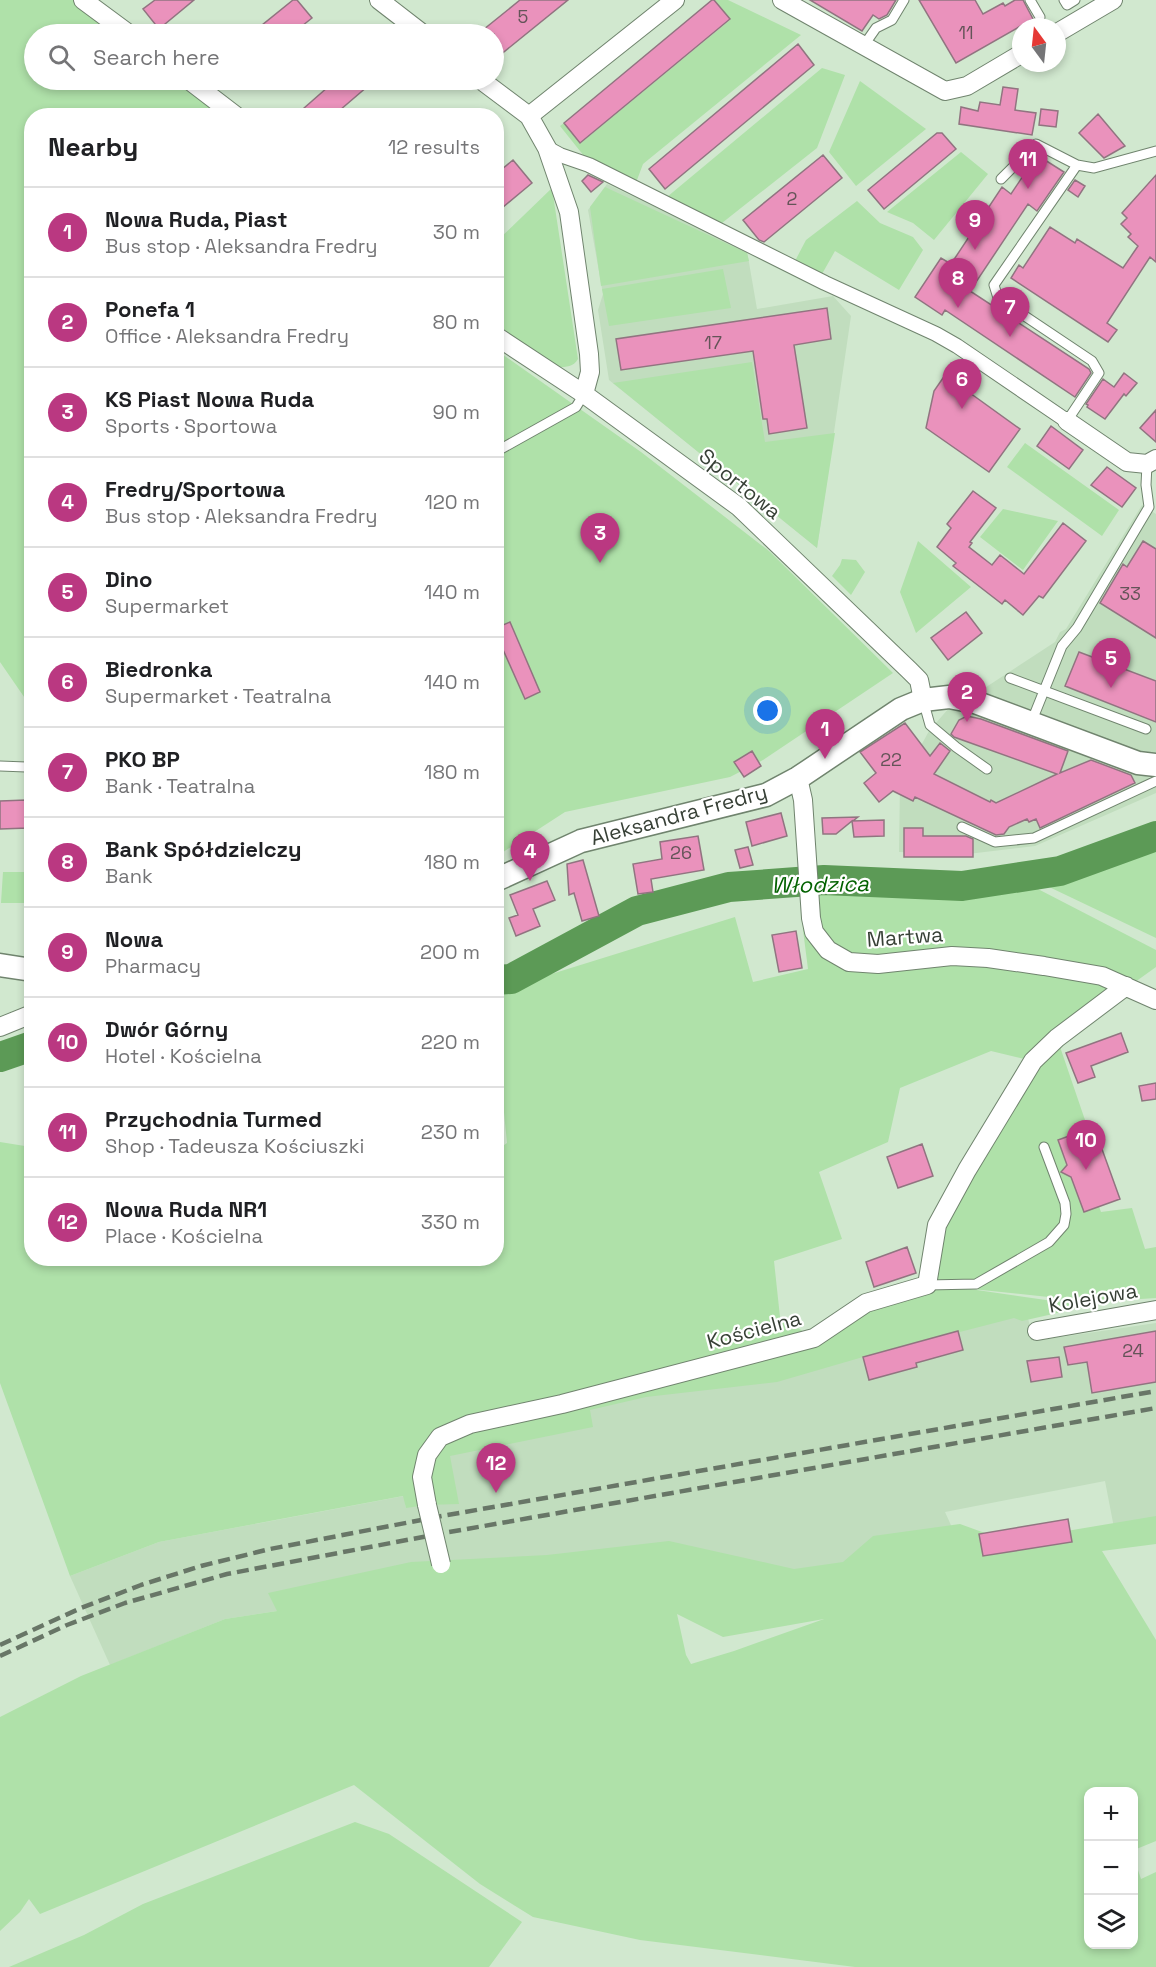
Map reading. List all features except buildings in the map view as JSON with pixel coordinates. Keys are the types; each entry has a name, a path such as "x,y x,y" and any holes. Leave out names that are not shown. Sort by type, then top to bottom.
{"street":[{"path":"83,0 115,24"},
{"path":"379,0 410,24"},
{"path":"529,116 675,0"},
{"path":"782,0 945,91 967,86 1012,59"},
{"path":"1066,28 1113,0"},
{"path":"202,90 226,108"},
{"path":"494,90 529,116 547,148 568,213 589,354 590,372 584,394"},
{"path":"547,148 589,165 825,283 936,334 957,345 1127,462 1151,462"},
{"name":"Sportowa","path":"504,341 584,394 739,507 919,680 923,700"},
{"name":"Aleksandra Fredry","path":"504,876 581,841 766,795 798,778 900,709 923,700 949,697 975,702 1138,763 1156,765"},
{"name":"Martwa","path":"798,778 803,800 814,932 828,950 849,962 878,964 952,956 988,958 1102,976 1125,986"},
{"path":"0,965 24,969"},
{"path":"927,1285 937,1225 967,1170 1034,1061 1057,1038 1125,986 1156,1000"},
{"path":"0,1027 24,1017"},
{"name":"Kościelna","path":"441,1564 422,1477 427,1455 440,1437 470,1424 562,1404 814,1338 866,1303 927,1285"},
{"name":"Kolejowa","path":"1037,1331 1156,1310"}],"lane":[{"path":"869,38 876,28 892,20 904,0"},
{"path":"1030,0 1040,17"},
{"path":"1064,0 1067,5 1075,0"},
{"path":"1001,179 1036,144 1077,165 1095,168 1156,151"},
{"path":"1068,421 1100,373 1092,361 998,298 994,285 1077,165"},
{"path":"504,447 576,406 584,394"},
{"path":"1032,723 1062,646 1077,628 1149,507 1146,485 1151,462"},
{"path":"1010,678 1146,729"},
{"path":"923,700 930,725 987,769"},
{"path":"0,766 24,767"},
{"path":"962,827 995,842 1034,838 1156,782"},
{"path":"518,842 530,863"},
{"path":"927,1285 976,1284 1049,1242 1064,1225 1065,1203 1044,1147"}],"shaded area":[{"path":"607,184 747,251 757,309 833,296 851,316 817,548 609,380 598,310 603,294 588,210"},
{"path":"1142,505 1156,514 1156,755 1138,753 957,706 1055,642 1060,632 1066,629"},
{"path":"949,708 964,709 1156,780 1156,793 1035,846 968,854 899,852 900,784 929,731"},
{"path":"1026,1311 1034,1341 1156,1323 1156,1534 1116,1538 1105,1481 945,1512 970,1567 449,1584 225,1619 110,1665 70,1576 159,1542 404,1496 406,1508 444,1455 538,1419"}],"green space":[{"path":"0,0 76,0 109,24 24,24 24,90 198,90 223,108 24,108 24,697 0,662"},
{"path":"714,0 728,0 801,35 643,164 634,184 588,161 560,126 564,123 581,143 730,20"},
{"path":"822,68 845,75 817,148 722,223 667,197"},
{"path":"860,81 926,129 856,186 829,152"},
{"path":"961,152 988,174 934,240 913,223 887,212"},
{"path":"605,187 747,253 749,261 601,286 590,207"},
{"path":"552,188 578,359 572,365 558,367 504,332 504,234"},
{"path":"857,201 880,223 913,237 923,250 899,290 835,251 822,274 795,261 806,240"},
{"path":"723,269 731,308 609,326 602,289"},
{"path":"504,356 641,452 769,551 893,673 763,760 730,777 565,812 504,851"},
{"path":"752,362 765,442 835,433 817,548 613,383"},
{"path":"1025,443 1119,510 1102,536 1007,467"},
{"path":"1003,509 1058,521 1023,570 980,537"},
{"path":"918,541 971,587 916,633 900,592"},
{"path":"842,559 856,560 865,572 851,595 832,576"},
{"path":"1156,836 1156,938 1045,885 1036,888 1156,950 1156,967 1057,1038 1085,1120 1071,1129 1101,1212 1132,1208 1145,1249 1156,1247 1156,1298 1095,1302 963,1288 1088,1306 1022,1321 1014,1318 777,1382 646,1397 590,1410 593,1427 450,1456 459,1504 406,1508 403,1496 159,1542 70,1576 0,1383 0,1142 24,1146 24,1266 504,1266 504,1145 507,1143 504,1112 504,989 735,917 753,982 808,969 801,885 824,880 962,886 1060,871","holes":["991,1051 1033,1061 937,1225 927,1285 866,1303 814,1338 780,1317 774,1261 842,1239 819,1172 888,1142 900,1088"]},
{"path":"3,872 24,872 24,903 1,903"},
{"path":"1156,1516 1156,1544 1102,1551 1156,1640 1156,1841 1138,1848 1138,1787 1084,1787 1084,1949 1138,1949 1138,1870 1141,1879 1156,1872 1156,1967 855,1967 640,1940 533,1917 480,1884 354,1785 40,1914 29,1899 20,1912 0,1931 0,1717 81,1676 225,1619 277,1611 268,1593 411,1562 547,1555 669,1541 794,1569 843,1562 873,1536 960,1524 1007,1541","holes":["677,1614 723,1637 824,1619 691,1664 686,1655"]},
{"path":"355,1822 389,1834 522,1922 489,1967 9,1967 84,1935 143,1904"}],"waterway":[{"name":"Włodzica","path":"504,979 511,979 637,911 729,887 824,880 962,886 1060,871 1156,836"},
{"name":"Włodzica","path":"0,1057 24,1049"}],"railway":[{"path":"0,1645 81,1608 141,1585 201,1566 270,1549 442,1516 1156,1391"},
{"path":"0,1656 67,1625 125,1603 227,1574 444,1533 1156,1408"}],"place":[{"name":"Przychodnia Turmed","path":"1028,189"},
{"name":"Nowa","path":"975,250"},
{"name":"Bank Spółdzielczy","path":"958,308"},
{"name":"PKO BP","path":"1010,337"},
{"name":"Biedronka","path":"962,409"},
{"name":"KS Piast Nowa Ruda","path":"600,563"},
{"name":"Dino","path":"1111,688"},
{"name":"Ponefa 1","path":"967,722"},
{"name":"Nowa Ruda, Piast","path":"825,759"},
{"name":"Fredry/Sportowa","path":"530,881"},
{"name":"Dwór Górny","path":"1086,1170"},
{"name":"Nowa Ruda NR1","path":"496,1493"}]}
